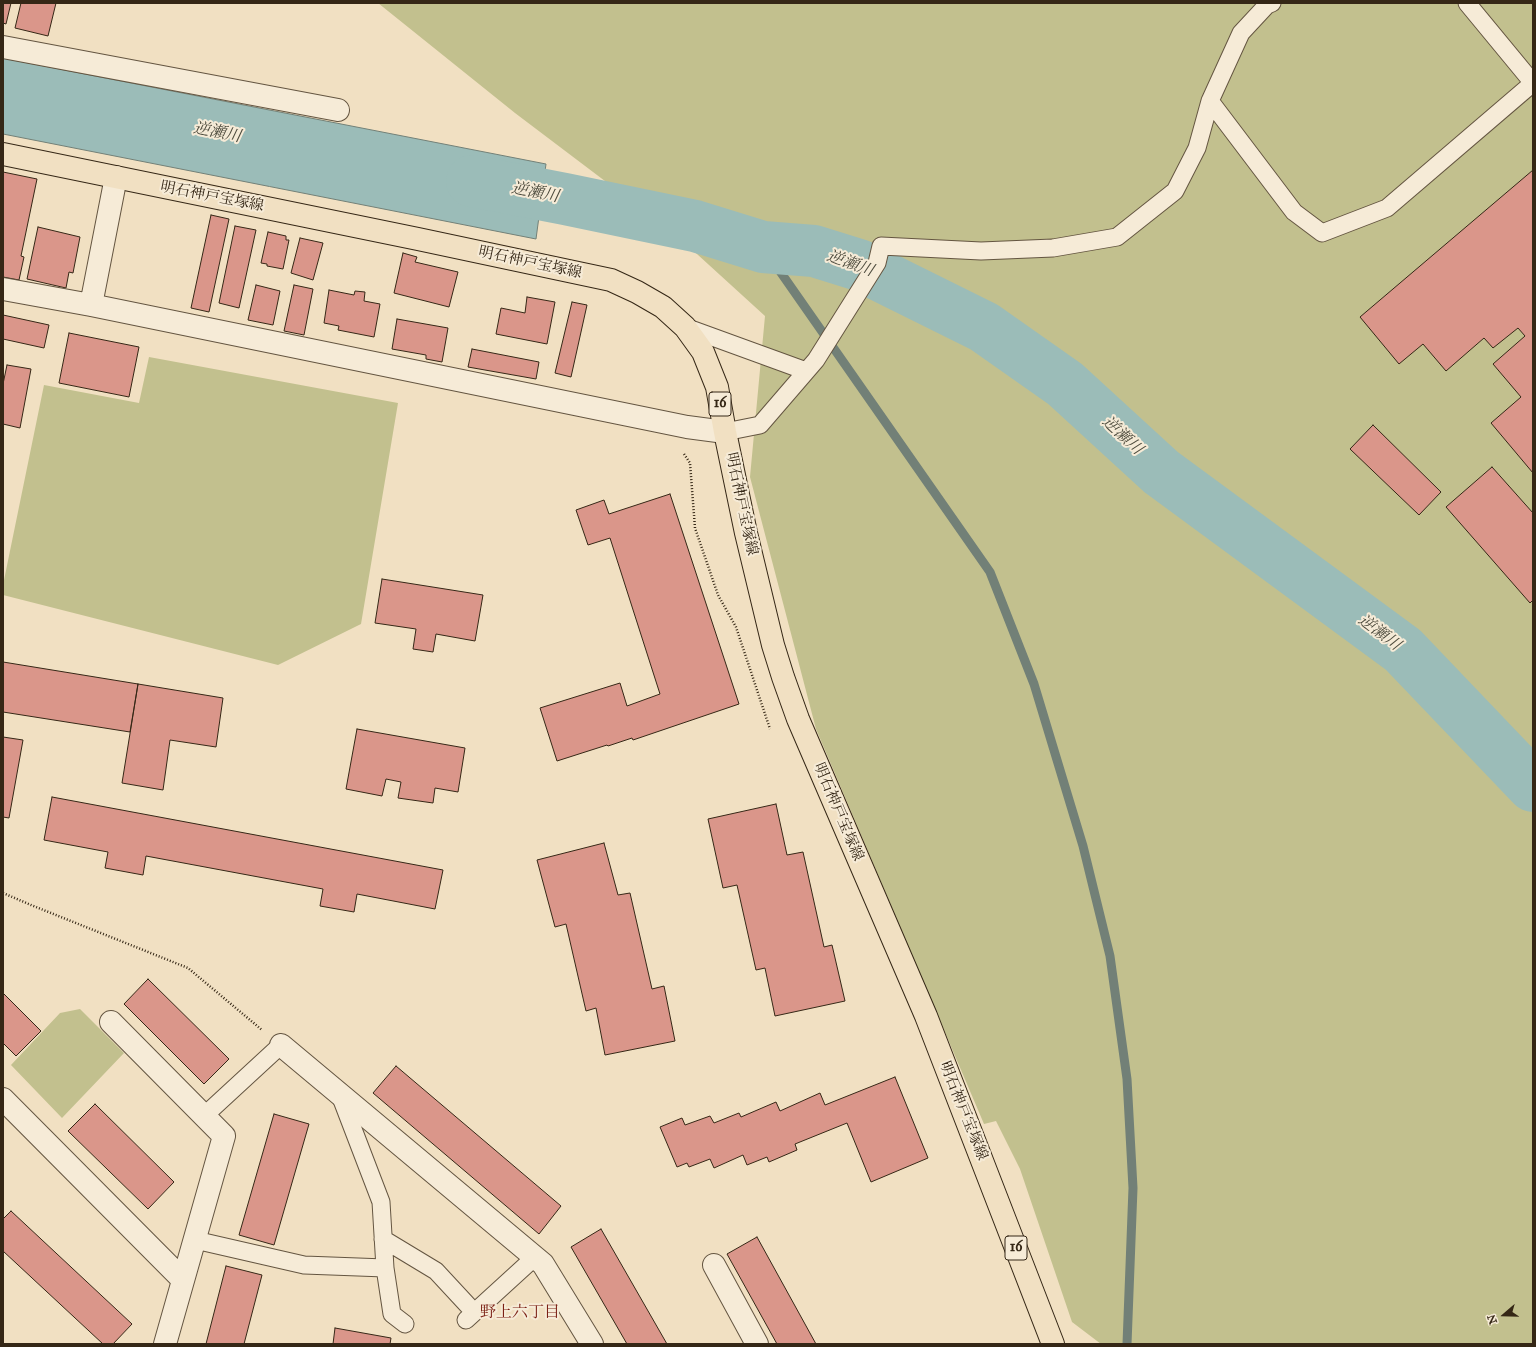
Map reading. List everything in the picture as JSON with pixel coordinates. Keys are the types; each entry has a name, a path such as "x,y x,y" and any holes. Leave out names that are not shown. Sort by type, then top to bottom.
{"main road":[{"name":"明石神戸宝塚線","path":"3,154 426,240 611,280 638,292 663,307 685,327 703,352 717,387 725,432 773,645 798,719 926,1016 1053,1344"}],"street":[{"path":"3,47 338,110"},
{"path":"91,305 116,177"},
{"path":"3,289 91,305 687,427 725,432"},
{"path":"111,1022 224,1136 165,1344"},
{"path":"281,1045 543,1264 592,1344"},
{"path":"3,1099 183,1280"},
{"path":"714,1265 758,1344"}],"lane":[{"path":"725,432 760,425 811,365 877,263 882,246 981,251 1053,248 1116,237 1175,191 1197,148 1210,101 1241,33 1267,5 1272,3"},
{"path":"1210,101 1294,212 1322,233 1387,208 1533,83 1467,3"},
{"path":"685,327 811,365"},
{"path":"204,1116 281,1045"},
{"path":"340,1095 381,1202 385,1268 392,1314 405,1324"},
{"path":"383,1239 436,1271 470,1316 535,1258"},
{"path":"194,1240 304,1265 385,1268"}],"path":[{"path":"683,452 690,463 695,528 718,595 736,627 770,729"},
{"path":"3,893 31,906 188,968 281,1045"}],"shaded area":[{"path":"378,3 1533,3 1533,1344 1101,1344 1072,1322 1020,1169 996,1121 984,1124 816,729 750,477 765,316 675,234 515,113"},
{"path":"149,357 398,403 361,624 278,665 3,595 3,585 44,385 139,403"},
{"path":"80,1009 124,1053 62,1118 11,1065 60,1013"}],"water":[{"path":"3,58 546,164 536,239 3,134"}],"building":[{"path":"3,3 11,3 6,24 3,23"},
{"path":"21,3 56,3 48,36 15,28"},
{"path":"1533,170 1533,473 1491,423 1521,397 1493,364 1525,336 1518,328 1493,348 1484,338 1446,371 1423,344 1399,364 1360,317"},
{"path":"3,172 37,179 21,256 24,257 19,280 3,277"},
{"path":"211,215 229,219 209,312 191,308"},
{"path":"235,226 256,230 239,308 219,303"},
{"path":"38,227 80,237 73,273 69,272 66,288 27,279"},
{"path":"268,232 286,236 286,240 289,240 283,269 267,266 267,264 261,263"},
{"path":"300,238 323,243 313,280 291,273"},
{"path":"403,253 417,257 415,262 458,272 449,307 394,293"},
{"path":"256,285 280,291 273,325 248,320"},
{"path":"294,285 313,289 304,335 284,331"},
{"path":"329,290 354,295 355,291 365,292 364,301 380,304 374,337 338,330 339,326 324,323"},
{"path":"527,297 555,302 547,344 496,334 501,308 525,313"},
{"path":"572,302 587,305 571,377 555,373"},
{"path":"3,315 49,325 44,348 3,339"},
{"path":"397,319 448,328 442,362 426,359 426,355 392,349"},
{"path":"69,333 139,347 129,397 59,383"},
{"path":"472,349 539,362 536,379 468,367"},
{"path":"7,365 31,369 20,428 3,424 3,384"},
{"path":"1373,425 1441,492 1419,515 1350,449"},
{"path":"1492,467 1533,513 1533,600 1530,603 1446,507"},
{"path":"670,494 739,704 633,740 632,738 557,761 540,708 620,683 627,706 660,694 610,538 588,545 576,510 604,500 609,514"},
{"path":"382,579 483,595 475,641 436,634 433,652 413,649 416,629 375,623"},
{"path":"3,662 138,684 130,732 3,712"},
{"path":"138,684 223,698 216,747 170,740 163,790 122,783"},
{"path":"357,729 465,748 458,792 435,788 433,803 398,798 401,782 386,779 382,796 346,789"},
{"path":"3,737 23,740 9,818 3,817"},
{"path":"52,797 443,870 435,909 357,894 354,912 320,906 323,889 146,856 143,875 105,868 108,852 44,840"},
{"path":"776,804 787,855 803,852 824,947 832,945 845,1001 775,1016 765,968 756,970 737,885 723,888 708,819"},
{"path":"604,843 618,895 630,893 652,989 664,986 675,1041 605,1055 596,1008 586,1011 566,924 555,927 537,860"},
{"path":"148,979 229,1059 204,1084 124,1004"},
{"path":"3,993 41,1031 16,1056 3,1043"},
{"path":"396,1066 561,1206 539,1234 373,1093"},
{"path":"895,1077 928,1158 871,1182 847,1123 795,1144 797,1150 769,1162 767,1157 747,1165 743,1155 714,1168 710,1159 689,1167 687,1163 677,1167 660,1127 682,1118 685,1125 710,1116 714,1123 739,1113 741,1117 776,1102 780,1111 820,1093 825,1105"},
{"path":"95,1104 174,1182 148,1209 68,1131"},
{"path":"274,1114 309,1124 274,1245 239,1235"},
{"path":"11,1211 132,1324 113,1344 103,1344 3,1251 3,1219"},
{"path":"601,1229 667,1344 627,1344 571,1247"},
{"path":"757,1237 816,1344 777,1344 727,1254"},
{"path":"226,1266 262,1275 244,1344 206,1344"},
{"path":"335,1328 391,1338 390,1344 333,1344"}],"waterway":[{"name":"逆瀬川","path":"472,181 695,226 763,247 814,251 859,265 984,327 1065,384 1161,472 1403,650 1533,786"},
{"path":"763,247 990,572 1034,684 1083,846 1110,956 1127,1079 1133,1188 1127,1344"}],"district":[{"name":"野上六丁目","path":"520,1313"}]}
